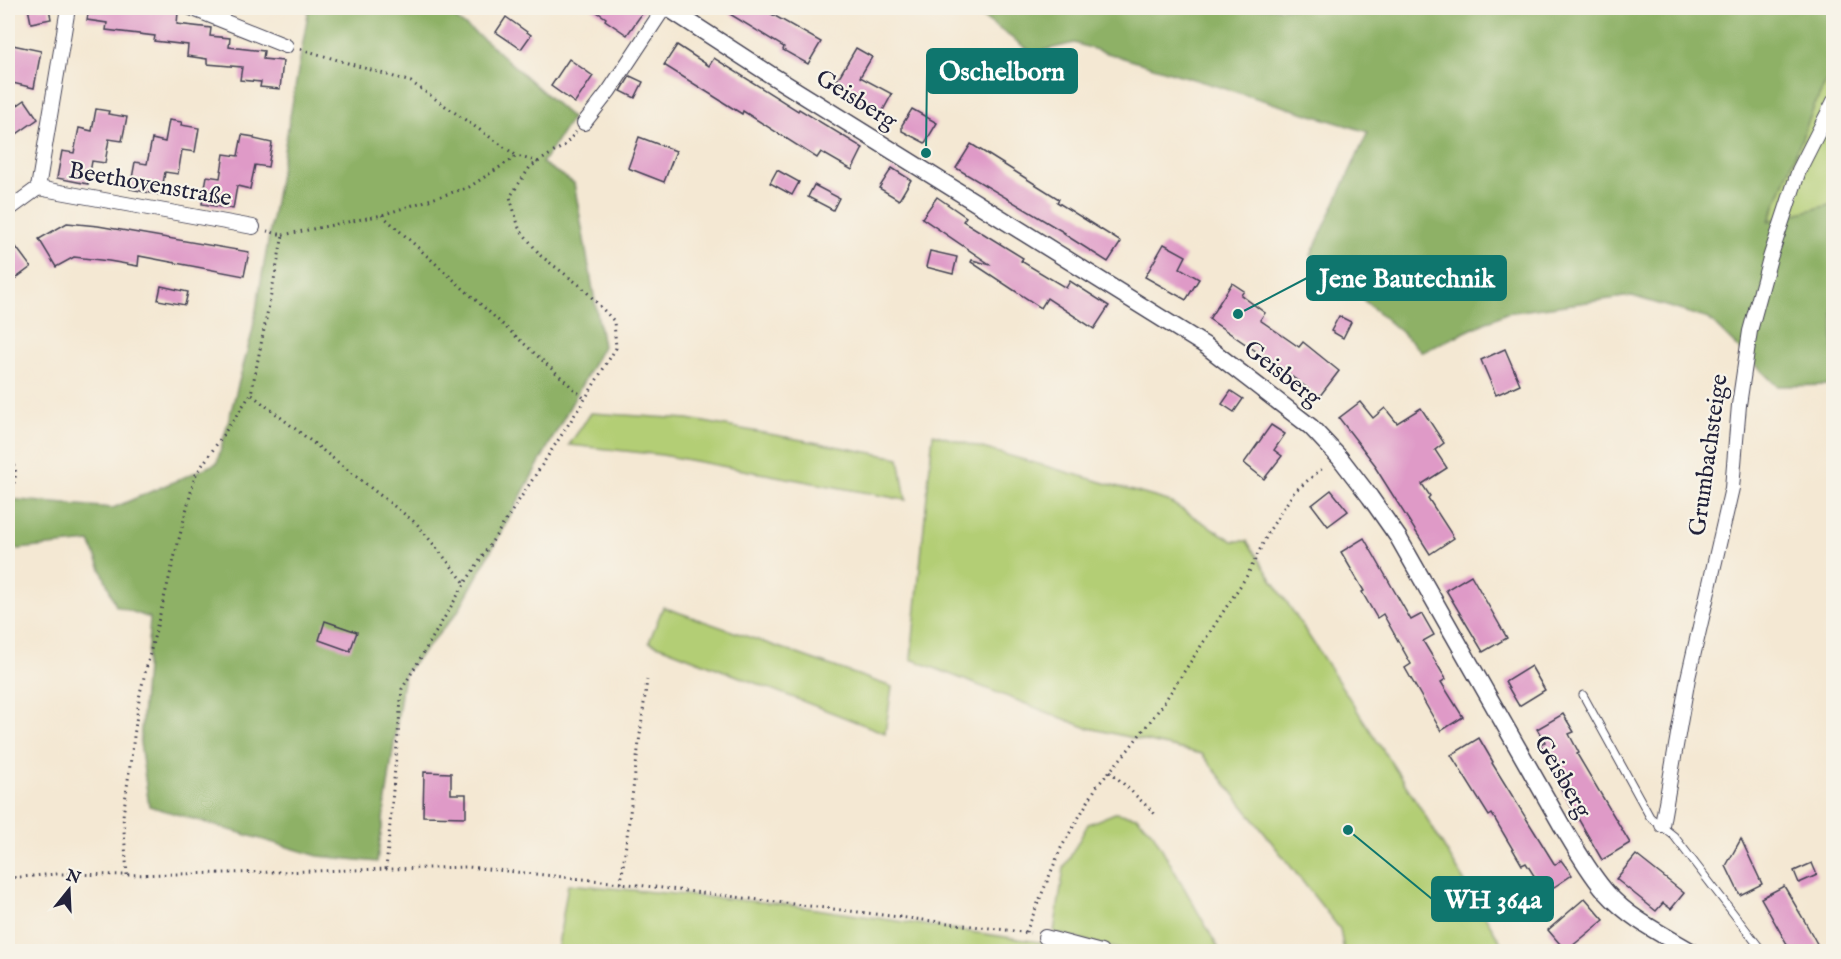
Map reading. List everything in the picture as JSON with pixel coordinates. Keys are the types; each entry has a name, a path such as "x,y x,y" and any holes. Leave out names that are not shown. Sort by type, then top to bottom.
{"street":[{"path":"8,210 38,188 68,8"},
{"path":"191,8 286,46"},
{"path":"584,123 666,8"},
{"name":"Geisberg","path":"666,8 1206,346 1311,427 1340,458 1398,537 1562,826 1606,892 1624,909 1649,927 1692,951"},
{"name":"Grumbachsteige","path":"1662,825 1688,678 1732,488 1739,405 1750,331 1770,258 1799,170 1833,101"},
{"name":"Beethovenstraße","path":"38,188 253,227"},
{"path":"1045,937 1101,951"}],"lane":[{"path":"1583,695 1650,817 1674,836 1763,951"}],"path":[{"path":"286,46 411,82 517,156 538,162"},
{"path":"386,869 402,689 465,583 616,348 614,321 582,287 541,256 519,228 510,197 531,167 565,145 584,123"},
{"path":"253,227 283,235 382,215 469,187 517,156"},
{"path":"382,215 585,399"},
{"path":"127,875 123,816 140,693 195,477 251,394 283,235"},
{"path":"251,394 417,524 465,583"},
{"path":"8,441 16,473 8,512"},
{"path":"1026,932 1061,848 1096,786 1128,750 1161,707 1248,574 1269,531 1294,492 1326,465 1340,458"},
{"path":"621,883 647,680"},
{"path":"1110,771 1155,814"},
{"path":"8,878 56,874 127,875 468,867 621,883 1026,932 1045,937"}],"green space":[{"path":"309,8 441,8 486,41 572,118 542,163 574,183 603,346 457,613 404,674 377,862 318,856 149,806 140,743 150,618 116,606 90,542 8,550 8,499 113,508 217,463 252,333"},
{"path":"970,8 1833,8 1833,67 1814,107 1769,221 1833,204 1833,385 1777,386 1709,319 1632,296 1506,313 1422,352 1311,255 1368,132 1074,43 1033,53"},
{"path":"1833,67 1833,204 1769,222 1814,107"},
{"path":"591,413 688,419 899,458 906,500 662,455 569,445"},
{"path":"933,434 1168,501 1233,541 1247,541 1420,807 1506,951 1344,951 1340,929 1202,754 1085,727 911,659"},
{"path":"663,607 892,687 885,733 649,642"},
{"path":"1115,813 1137,817 1153,833 1220,951 1125,951 1054,932 1064,868 1088,824"},
{"path":"568,884 782,904 1046,943 1043,952 557,952"}],"building":[{"path":"28,8 49,8 51,19 31,23"},
{"path":"89,8 158,8 178,12 177,24 211,28 210,36 230,38 229,47 264,51 263,59 283,61 280,89 260,87 261,82 240,80 242,67 207,64 207,59 187,56 188,45 154,41 155,36 106,30 107,23 87,20"},
{"path":"591,8 646,8 627,35"},
{"path":"720,8 761,8 821,42 808,64"},
{"path":"506,17 531,35 521,49 496,32"},
{"path":"8,44 41,51 34,88 8,82"},
{"path":"677,45 709,66 714,58 798,111 799,109 863,148 852,170 821,152 817,158 664,65"},
{"path":"856,48 872,57 860,77 892,94 881,114 857,102 860,96 836,82"},
{"path":"569,59 593,76 575,103 551,86"},
{"path":"630,76 643,82 635,98 621,91"},
{"path":"25,100 38,119 8,140 8,112"},
{"path":"96,109 109,111 108,114 127,117 122,141 109,139 105,163 92,161 88,184 57,178 62,151 74,153 79,128 92,131"},
{"path":"912,109 937,123 925,143 902,131 902,125"},
{"path":"169,120 199,128 195,152 182,150 178,174 165,172 161,195 130,189 135,162 147,164 152,139 165,142"},
{"path":"242,135 272,143 268,167 255,165 250,189 237,186 233,209 202,204 207,176 220,178 224,154 238,156"},
{"path":"639,137 676,151 664,182 628,168"},
{"path":"971,144 1059,199 1057,202 1121,242 1108,262 1065,233 956,168"},
{"path":"892,168 911,180 899,200 879,188"},
{"path":"777,170 799,182 792,195 770,183"},
{"path":"814,185 839,198 833,210 808,197"},
{"path":"937,197 966,217 963,221 1023,258 1021,261 1066,288 1070,281 1109,306 1094,329 1047,298 1041,308 971,262 972,260 991,265 922,218"},
{"path":"67,223 98,226 249,252 244,276 139,256 138,266 74,257 56,267 39,239"},
{"path":"1164,244 1186,256 1180,268 1199,279 1186,300 1145,277"},
{"path":"16,247 31,267 8,284 8,253"},
{"path":"930,251 957,257 953,274 926,267"},
{"path":"1232,283 1244,291 1241,295 1265,313 1260,320 1299,347 1303,342 1339,371 1319,397 1209,319"},
{"path":"161,286 188,292 185,305 158,300"},
{"path":"1339,316 1351,322 1343,338 1331,331"},
{"path":"1505,349 1520,384 1496,395 1481,360"},
{"path":"1231,391 1243,399 1234,412 1222,404"},
{"path":"1360,402 1373,418 1385,408 1397,423 1421,408 1444,443 1435,450 1447,468 1422,484 1430,496 1428,498 1454,538 1430,554 1376,466 1339,418"},
{"path":"1271,425 1285,434 1274,450 1282,456 1264,479 1244,463"},
{"path":"1331,490 1348,511 1328,526 1312,505"},
{"path":"1364,538 1411,620 1422,614 1434,635 1423,641 1446,679 1441,682 1463,717 1441,731 1405,668 1411,664 1383,614 1377,618 1341,552"},
{"path":"1471,575 1507,638 1483,652 1446,590"},
{"path":"325,621 357,632 350,651 319,640"},
{"path":"1531,666 1545,690 1519,706 1505,682"},
{"path":"1563,714 1574,732 1569,734 1579,753 1577,754 1630,843 1602,860 1561,789 1565,786 1540,744 1545,742 1537,729"},
{"path":"1479,738 1555,865 1561,860 1572,875 1545,893 1526,863 1522,865 1492,814 1489,816 1451,755"},
{"path":"424,772 451,773 451,794 466,794 466,817 423,816"},
{"path":"1741,839 1762,884 1740,895 1726,866"},
{"path":"1636,855 1684,893 1671,909 1663,903 1656,911 1616,879"},
{"path":"1812,863 1817,875 1799,883 1794,871"},
{"path":"1784,886 1821,951 1791,951 1761,898"},
{"path":"1585,898 1604,920 1566,951 1548,930"}],"place":[{"name":"Oschelborn","path":"926,153"},
{"name":"Jene Bautechnik","path":"1238,314"},
{"name":"WH 364a","path":"1348,830"}]}
